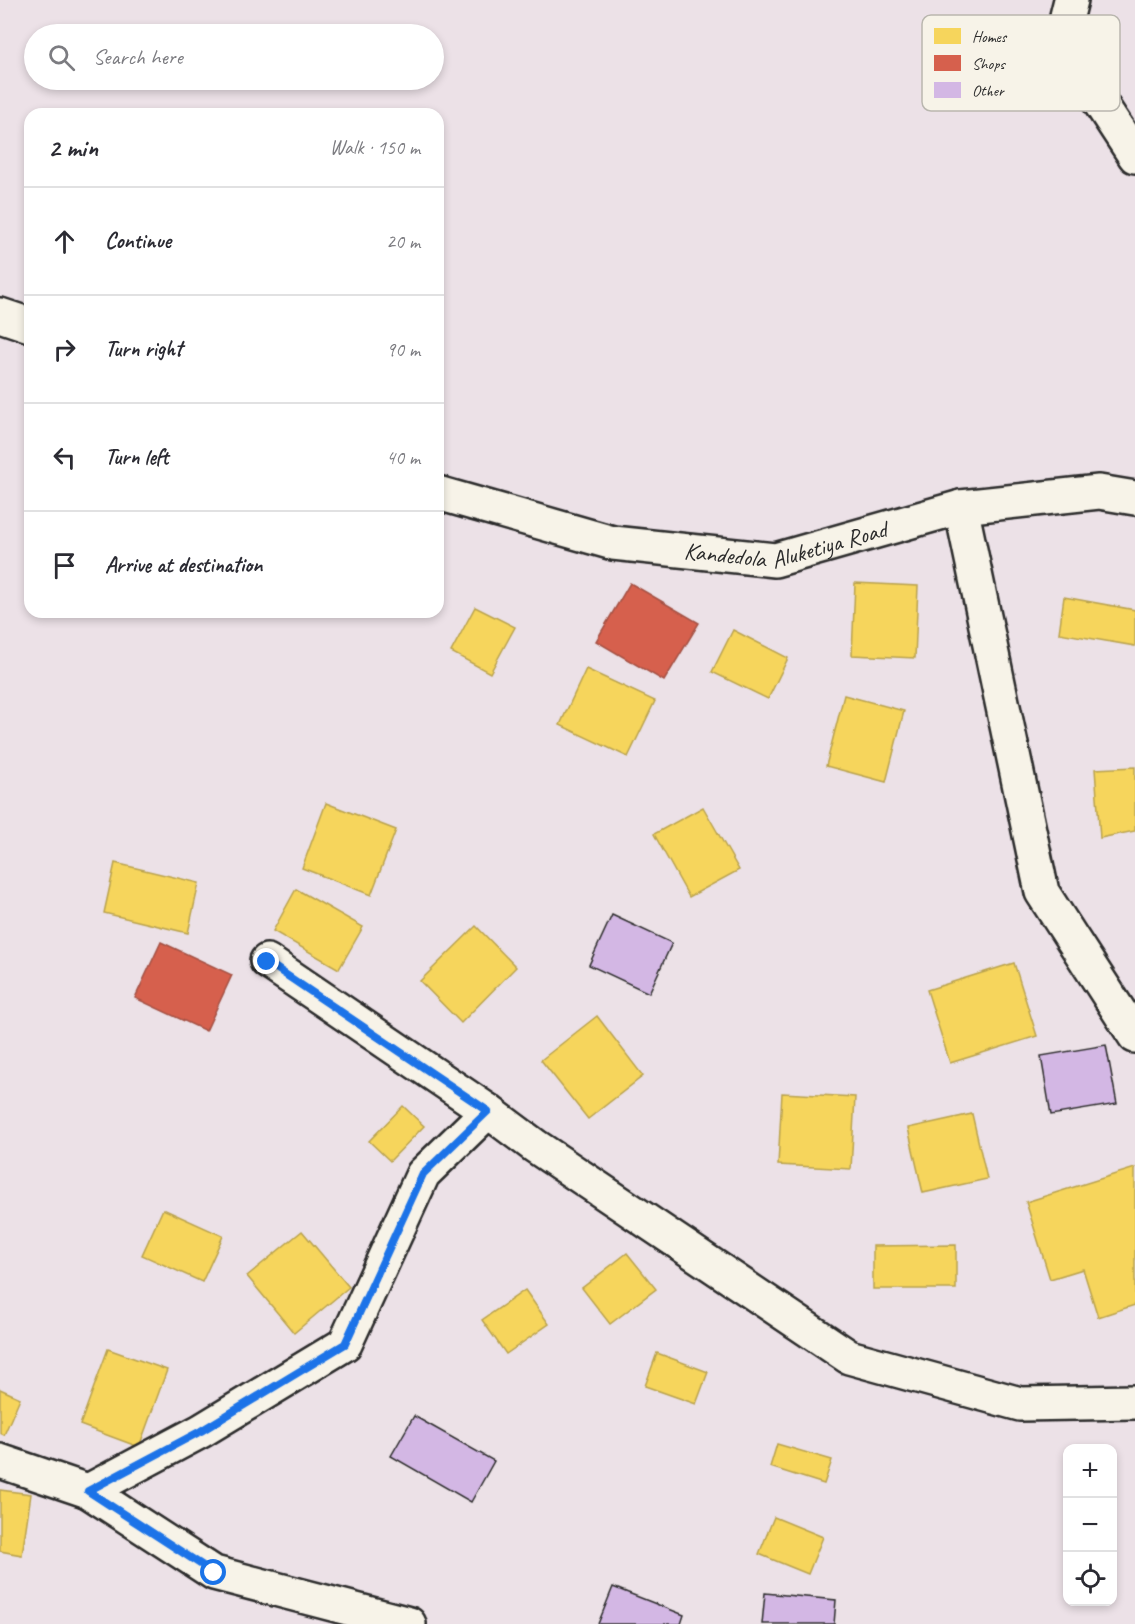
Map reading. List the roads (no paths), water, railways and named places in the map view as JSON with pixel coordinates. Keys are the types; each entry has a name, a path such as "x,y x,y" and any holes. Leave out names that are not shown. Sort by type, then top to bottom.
{"street":[{"path":"1067,15 1071,0"},
{"path":"1106,111 1135,156"},
{"path":"0,315 24,323"},
{"name":"Kandedola Aluketiya Road","path":"444,495 613,543 776,560 961,507 1099,492 1135,498"},
{"path":"961,507 1042,892 1135,1036"},
{"path":"267,962 849,1357 1020,1404 1135,1402"},
{"path":"88,1491 201,1431 345,1344 423,1174 488,1111"},
{"path":"0,1461 88,1491 214,1573 409,1624"}]}
